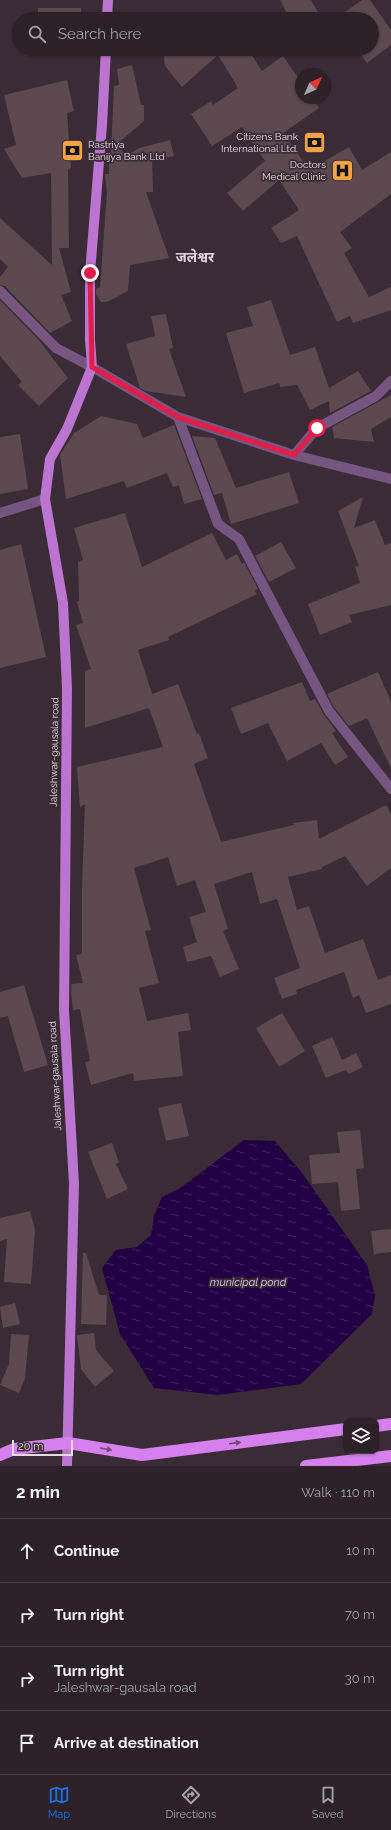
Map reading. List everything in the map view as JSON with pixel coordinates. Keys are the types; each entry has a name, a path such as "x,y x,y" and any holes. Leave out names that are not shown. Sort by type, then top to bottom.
{"highway":[{"path":"379,1426 391,1424"},
{"path":"0,1455 14,1448 68,1443 142,1455 343,1429"},
{"path":"306,1466 391,1456"}],"main road":[{"path":"107,12 108,0"},
{"name":"Jaleshwar-gausala road","path":"67,1466 74,1184 64,1010 67,688 63,603 45,499 50,459 67,429 92,367 90,273 102,125 106,56"}],"street":[{"path":"0,291 56,348 178,417 294,455 391,480"},
{"path":"294,455 317,428 376,396 391,381"},
{"path":"178,417 218,524 239,539 329,711 391,789"},
{"path":"0,513 45,499"}],"water":[{"name":"municipal pond","path":"244,1140 275,1141 302,1173 367,1265 375,1296 372,1314 301,1384 218,1395 154,1388 120,1334 102,1268 116,1250 137,1247 151,1235 154,1216 162,1197 179,1189"}],"building":[{"path":"280,0 311,0 318,12 286,12"},
{"path":"362,0 370,0 378,12 345,12"},
{"path":"38,8 81,8 81,12 38,12"},
{"path":"379,13 391,30 391,45 379,54"},
{"path":"164,56 217,56 182,87 165,66"},
{"path":"219,56 252,56 262,71 283,56 295,73 295,104 316,104 319,108 283,133 309,170 349,147 362,170 391,152 391,194 340,232 352,248 344,253 369,297 391,287 391,310 353,323 350,316 337,322 297,236 281,243 271,228 299,210 279,180 243,211 227,193 265,161 242,127 212,146 191,114 211,101 213,105 238,88"},
{"path":"362,56 376,56 367,63"},
{"path":"132,65 141,105 144,105 144,121 117,144 126,156 139,148 170,140 174,156 152,161 153,192 146,192 169,258 130,265 128,291 107,302 101,302 96,294 96,289 100,287 107,193 105,174 109,174 114,86 119,85 117,69"},
{"path":"67,80 74,111 67,113 71,168 68,169 69,248 59,248 71,292 61,295 72,321 50,333 5,286 0,285 0,277 8,267 0,259 0,218 52,265 51,173 22,178 4,149 16,145 4,95"},
{"path":"0,300 38,339 68,378 39,406 18,385 22,382 0,356"},
{"path":"271,300 290,355 315,347 329,388 358,371 371,391 330,413 329,401 310,410 297,385 280,387 279,383 244,393 226,333 253,326 247,307"},
{"path":"166,314 173,348 169,349 186,397 146,391 140,388 126,344 155,336 151,316"},
{"path":"391,395 391,417 371,429 374,442 334,438 332,427"},
{"path":"101,416 137,424 143,438 174,425 202,499 184,504 179,485 173,487 167,473 127,488 124,481 66,499 60,455 74,433"},
{"path":"20,434 28,489 0,494 0,437"},
{"path":"192,436 215,438 236,488 289,472 299,503 231,524 222,493 214,495"},
{"path":"363,497 354,528 375,520 385,545 391,543 391,605 349,615 352,622 320,635 308,604 360,583 355,567 359,566 338,511"},
{"path":"125,513 142,567 212,533 226,560 237,554 242,564 244,562 258,589 255,590 257,594 168,637 169,640 138,650 152,694 178,684 208,758 194,764 221,842 294,825 293,823 317,820 319,839 386,805 391,814 391,868 367,886 345,856 322,867 322,869 288,877 297,910 309,906 325,953 363,939 378,980 391,975 391,1004 366,1013 359,995 353,998 344,972 296,990 297,994 282,999 274,978 300,968 277,899 260,904 252,872 214,884 228,929 223,931 239,969 220,977 211,956 187,962 183,947 197,942 189,917 206,912 195,880 177,886 168,857 134,868 151,930 145,931 159,983 139,988 147,1021 188,1013 191,1030 178,1032 183,1076 134,1081 133,1073 91,1085 85,1062 90,1061 80,1009 73,1010 71,993 71,984 83,983 76,955 82,954 82,885 85,804 80,807 77,767 163,747 149,708 85,728 85,671 91,669 76,625 83,623 77,602 79,601 78,562 83,560 74,528"},
{"path":"281,542 296,568 269,582 255,556"},
{"path":"21,544 46,657 0,668 0,550"},
{"path":"378,672 391,702 391,768 367,718 349,726 334,707 327,694"},
{"path":"302,682 310,701 315,699 324,715 336,731 332,733 348,757 335,765 321,743 287,761 268,723 241,734 231,708"},
{"path":"24,985 48,1065 24,1072 8,1016 0,1018 0,992"},
{"path":"282,1013 305,1051 279,1067 256,1028"},
{"path":"332,1037 342,1060 356,1053 363,1067 349,1074 346,1070 326,1078 312,1046"},
{"path":"181,1103 189,1136 166,1141 158,1108"},
{"path":"360,1130 364,1168 356,1169 360,1209 341,1211 338,1182 312,1184 309,1155 340,1153 337,1132"},
{"path":"112,1143 119,1162 116,1164 128,1189 107,1199 88,1152"},
{"path":"30,1211 35,1230 31,1284 4,1282 7,1239 0,1241 0,1218"},
{"path":"391,1229 391,1252 374,1254 371,1231"},
{"path":"83,1253 86,1253 99,1295 107,1295 106,1325 81,1324"},
{"path":"15,1303 20,1324 3,1328 0,1307"},
{"path":"94,1333 96,1350 114,1371 95,1387 81,1369 77,1335"},
{"path":"11,1334 29,1335 25,1378 19,1393 0,1385 9,1364"}],"place":[{"name":"Citizens Bank International Ltd.","path":"314,142"},
{"name":"Rastriya Banijya Bank Ltd","path":"73,150"},
{"name":"Doctors Medical Clinic","path":"342,170"}],"district":[{"name":"जलेश्वर","path":"195,257"}],"route":[{"path":"90,273 90,340 92,367 178,417 294,455 317,428"}]}
